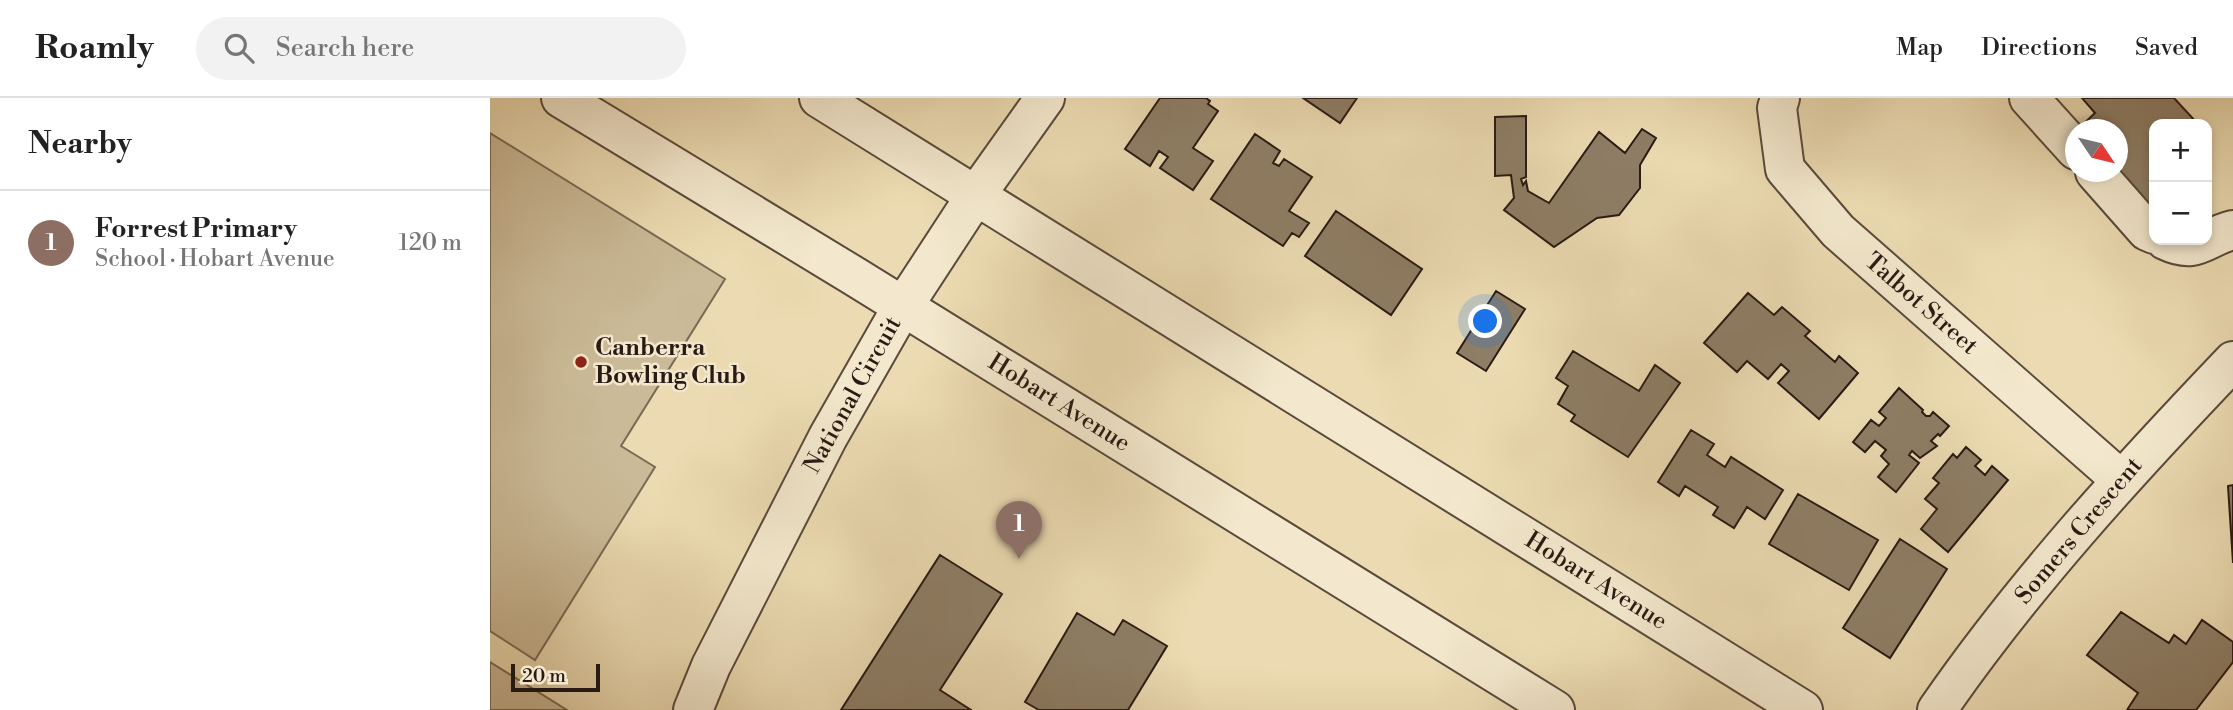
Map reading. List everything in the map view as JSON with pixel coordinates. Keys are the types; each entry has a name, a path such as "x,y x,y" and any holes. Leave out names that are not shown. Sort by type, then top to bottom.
{"street":[{"name":"Hobart Avenue","path":"561,98 1555,710"},
{"name":"Hobart Avenue","path":"819,98 1802,710"},
{"name":"National Circuit","path":"692,710 710,666 816,460 902,306 1045,98"},
{"name":"Talbot Street","path":"1780,98 1777,108 1784,169 1838,231 2120,479"},
{"path":"2029,98 2065,138"},
{"path":"2104,182 2149,232"},
{"path":"2212,239 2233,230"},
{"path":"2175,245 2192,248 2199,245"},
{"name":"Somers Crescent","path":"1937,710 1975,655 2120,479 2233,361"}],"shaded area":[{"name":"Canberra Bowling Club","path":"490,133 725,279 621,446 655,467 535,660 490,631"},
{"path":"490,662 567,710 490,710"}],"building":[{"path":"1160,98 1206,98 1210,101 1208,104 1218,111 1193,148 1213,161 1193,190 1160,168 1168,157 1159,151 1150,166 1125,149"},
{"path":"1303,98 1357,98 1340,123"},
{"path":"2082,98 2174,98 2193,119 2149,119 2149,208 2126,182 2128,119 2089,119 2095,113"},
{"path":"1526,116 1526,177 1521,179 1523,185 1526,181 1528,191 1549,203 1599,132 1625,153 1642,129 1656,138 1640,165 1640,188 1619,215 1597,218 1554,247 1504,210 1514,198 1511,175 1495,176 1495,117"},
{"path":"1255,134 1280,151 1273,163 1279,166 1284,159 1312,177 1289,211 1309,223 1299,237 1292,233 1283,246 1211,199"},
{"path":"1336,211 1422,269 1391,315 1305,256"},
{"path":"1496,291 1525,309 1486,371 1457,353"},
{"path":"1748,293 1774,315 1782,307 1810,331 1805,336 1835,362 1839,356 1858,373 1819,419 1778,383 1789,371 1781,364 1768,379 1747,361 1737,372 1704,343"},
{"path":"1573,351 1639,391 1655,365 1680,383 1628,457 1571,421 1575,415 1558,404 1568,386 1556,378"},
{"path":"1899,388 1926,416 1933,412 1949,426 1931,441 1937,446 1920,458 1912,451 1909,455 1919,463 1896,492 1878,477 1889,464 1881,456 1886,450 1875,441 1865,452 1853,442 1871,420 1879,426 1886,418 1879,412"},
{"path":"1691,430 1714,444 1707,455 1725,467 1731,457 1783,490 1765,519 1747,507 1734,528 1713,515 1718,507 1685,486 1679,496 1658,482"},
{"path":"1966,447 1981,460 1975,466 1985,475 1992,466 2008,480 1948,552 1921,529 1937,509 1925,499 1939,483 1933,478 1953,454 1957,458"},
{"path":"2233,485 2233,563 2228,486"},
{"path":"1798,494 1878,540 1849,590 1769,544"},
{"path":"1900,539 1947,569 1890,658 1843,628"},
{"path":"940,555 1002,594 940,690 971,710 841,710"},
{"path":"2121,612 2169,643 2174,635 2186,644 2202,620 2233,642 2233,662 2196,710 2127,710 2138,693 2087,655"},
{"path":"1077,613 1114,635 1123,620 1167,646 1128,710 1039,710 1025,702"}],"place":[{"name":"Canberra Bowling Club","path":"581,362"},
{"name":"Forrest Primary","path":"1019,559"}]}
